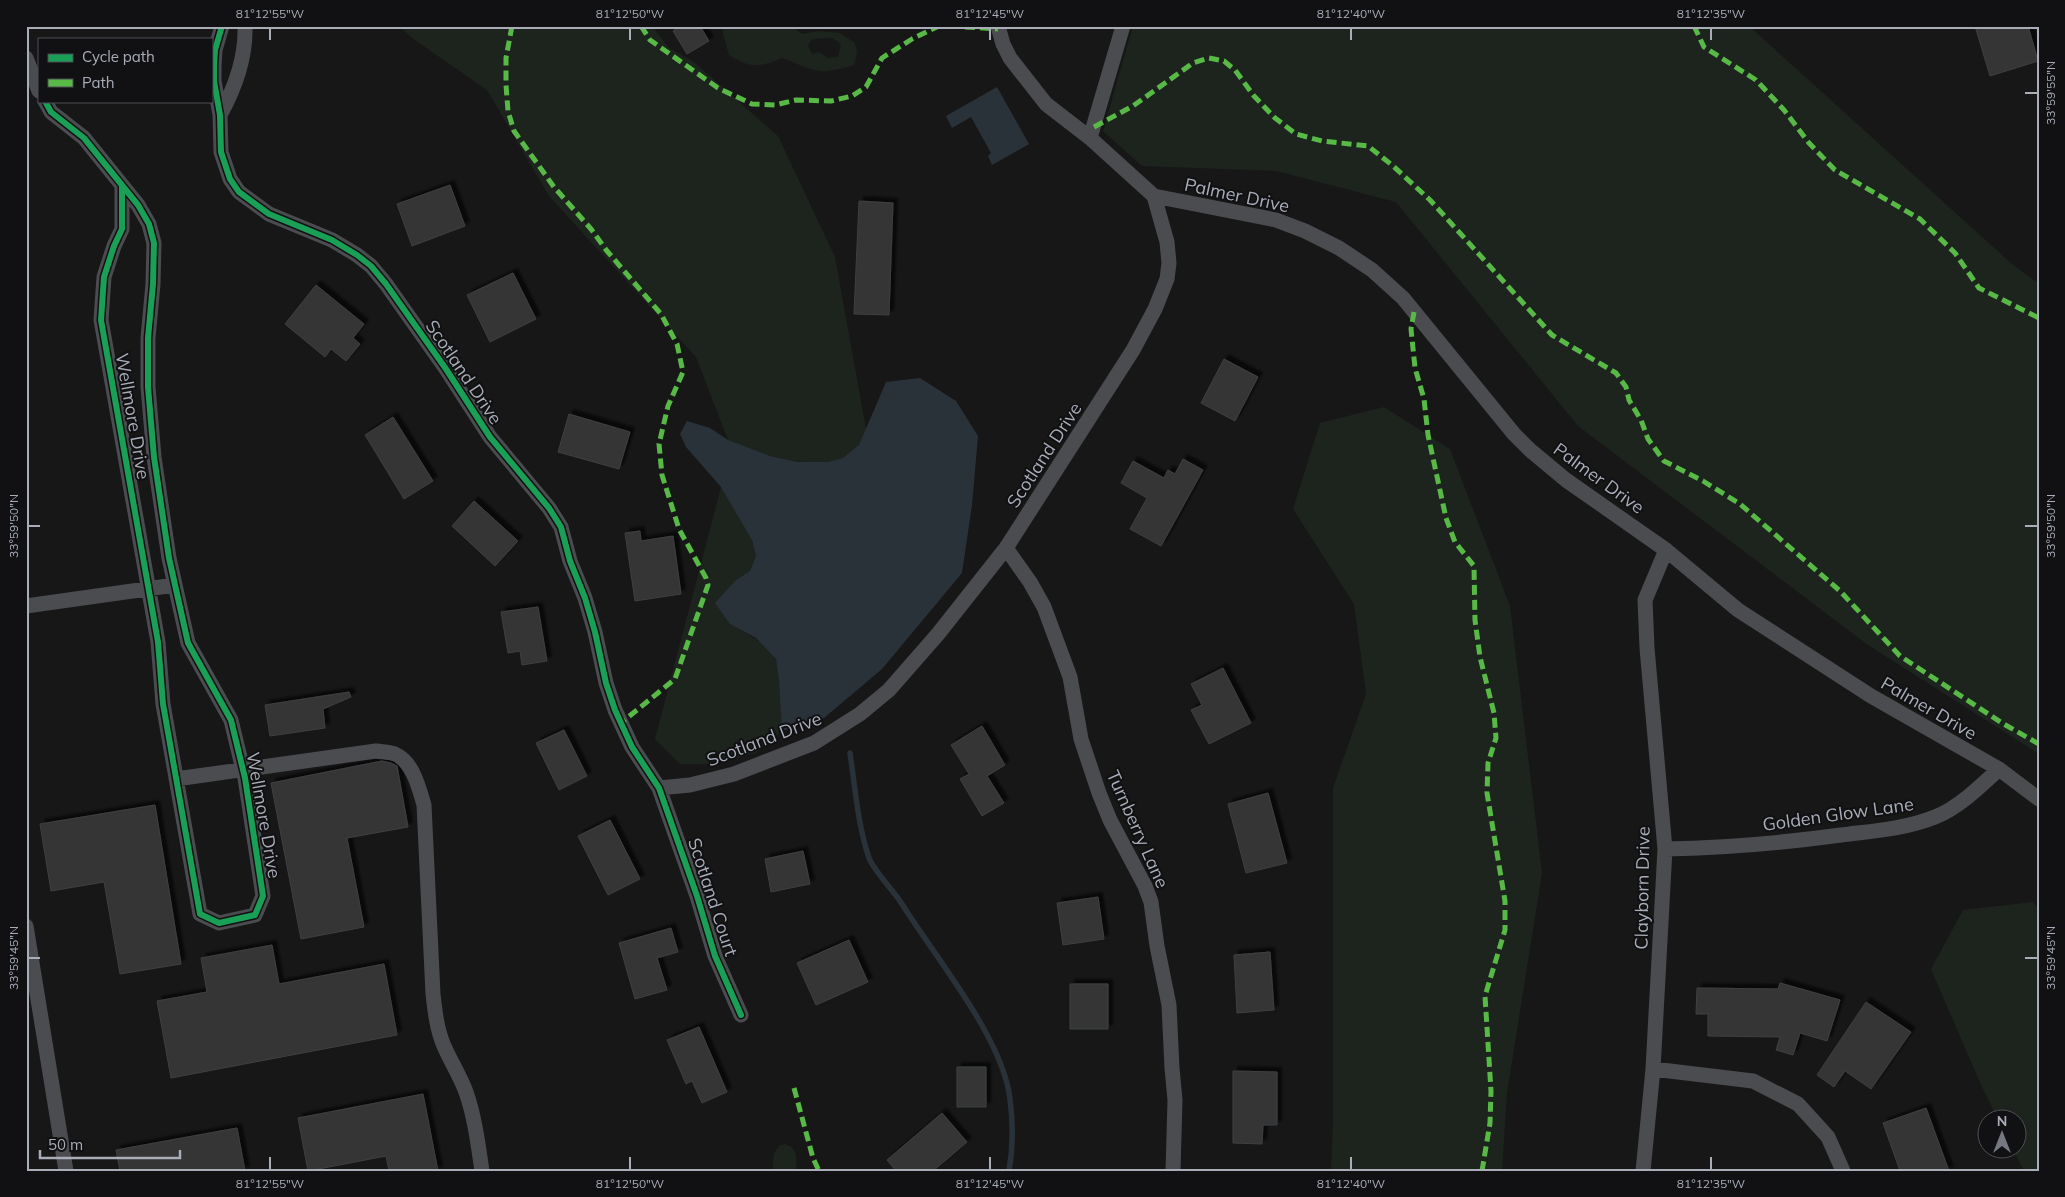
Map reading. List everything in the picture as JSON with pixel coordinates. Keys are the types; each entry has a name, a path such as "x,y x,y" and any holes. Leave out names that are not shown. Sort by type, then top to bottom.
{"street":[{"name":"Scotland Drive","path":"222,26 215,50 214,81 220,115 221,152 230,179 239,192 270,214 332,240 371,266 386,284 446,369 490,436 549,508 561,528 570,561 585,598 615,710 632,747 658,788 690,785 734,774 814,743 860,714 889,690 938,634 1006,548 1133,350 1155,309 1167,279 1169,263 1167,242 1154,196"},
{"name":"Scotland Drive","path":"220,115 230,96 241,64 245,26"},
{"path":"998,26 1003,44 1010,58 1046,104 1090,138 1154,196"},
{"path":"1090,138 1123,26"},
{"path":"26,58 38,88"},
{"name":"Wellmore Drive","path":"46,102 51,112 84,138 138,205 149,224 154,242 153,284 148,338 148,387 154,457 175,585 188,643 231,720 243,771 263,896 255,915 219,923 200,914 163,704 158,642 101,320 104,277 114,246 122,229 122,186"},
{"name":"Palmer Drive","path":"1154,196 1276,220 1305,231 1339,248 1372,270 1403,298 1514,434 1566,480 1666,550 1738,610 1871,696 1999,769 2039,799"},
{"name":"Turnberry Lane","path":"1006,548 1030,582 1044,607 1070,677 1081,739 1099,793 1110,820 1145,886 1151,902 1171,1022 1175,1100 1173,1171"},
{"name":"Clayborn Drive","path":"1643,1171 1653,1069 1666,849 1647,648 1645,600 1666,550"},
{"path":"26,606 175,585"},
{"path":"176,779 376,751 394,753 402,758 418,784 424,805 436,1022 444,1047 456,1067 466,1092 476,1126 482,1171"},
{"name":"Golden Glow Lane","path":"1666,849 1780,843 1906,826 1936,817 1972,794 1999,769"},
{"name":"Scotland Court","path":"658,788 694,887 715,956 740,1015"},
{"path":"26,926 66,1171"},
{"path":"1653,1069 1753,1082 1798,1104 1828,1137 1843,1171"}],"shaded area":[{"path":"399,26 652,26 669,48 694,62 778,136 835,257 866,429 860,444 852,453 842,459 818,463 793,461 770,456 752,540 756,556 750,571 736,580 730,624 756,639 768,649 773,654 778,668 781,685 782,731 756,753 713,764 680,764 655,739 721,487 728,440 696,357 549,196 487,90 412,38"},
{"path":"723,26 790,26 803,34 818,31 840,33 855,43 857,53 854,65 824,71 810,69 782,58 767,64 754,65 742,62 729,55 723,34","holes":["832,38 841,44 838,57 828,58 819,52 812,54 808,46 812,39"]},
{"path":"1133,26 1749,26 2012,264 2039,284 2039,754 1868,645 1578,426 1396,202 1276,171 1142,166 1103,131"},
{"path":"997,87 1029,144 992,165 988,156 991,153 971,117 952,128 946,116"},
{"path":"920,378 956,401 978,436 972,505 962,573 882,669 824,718 782,731 776,659 756,638 730,624 715,603 736,580 750,571 756,556 752,540 721,487 686,447 680,434 687,421 710,428 728,440 770,456 798,462 828,462 843,458 859,445 886,382"},
{"path":"1384,407 1450,449 1510,606 1542,873 1507,1093 1502,1171 1331,1171 1333,1120 1333,788 1366,694 1354,604 1293,509 1320,423"},
{"path":"2033,902 2039,910 2039,1171 2024,1171 2018,1160 2028,1160 2028,1110 1994,1110 1931,969 1963,910"},
{"path":"785,1144 794,1151 796,1171 772,1171 774,1153 780,1145"}],"building":[{"path":"681,26 700,26 709,41 687,54 673,31"},
{"path":"1975,26 2028,26 2038,61 1990,76"},
{"path":"450,185 465,226 412,246 397,204"},
{"path":"859,201 893,203 889,315 854,314"},
{"path":"513,273 536,319 490,342 467,295"},
{"path":"316,285 364,324 353,338 360,344 346,361 331,349 325,357 285,324"},
{"path":"1224,359 1258,377 1235,421 1201,403"},
{"path":"569,414 630,432 619,469 558,452"},
{"path":"393,417 433,481 404,499 365,435"},
{"path":"1183,459 1203,470 1161,546 1130,529 1147,498 1121,483 1133,461 1164,478 1168,470 1175,474"},
{"path":"474,501 518,541 495,566 452,526"},
{"path":"640,531 641,541 673,536 681,594 635,601 625,533"},
{"path":"538,607 547,661 522,665 520,651 508,653 501,612"},
{"path":"1223,668 1251,723 1209,744 1191,710 1202,705 1191,684"},
{"path":"349,692 351,697 323,709 325,728 270,736 265,705"},
{"path":"982,726 1005,765 987,776 1004,803 982,816 960,779 969,774 951,745"},
{"path":"564,730 587,776 559,790 536,743"},
{"path":"382,761 397,766 408,827 347,838 364,927 301,939 271,783"},
{"path":"1268,793 1287,863 1246,873 1228,804"},
{"path":"155,805 181,964 120,974 104,882 51,891 40,824"},
{"path":"610,820 640,879 608,895 578,836"},
{"path":"803,851 810,884 771,892 765,859"},
{"path":"1098,897 1104,939 1063,945 1057,903"},
{"path":"671,928 678,952 657,958 667,990 635,999 619,943"},
{"path":"849,940 868,982 816,1005 797,963"},
{"path":"272,945 279,984 384,964 397,1035 171,1078 157,1001 207,992 201,958"},
{"path":"1270,952 1274,1010 1237,1013 1234,955"},
{"path":"1780,983 1840,1000 1827,1041 1800,1033 1793,1055 1776,1050 1780,1037 1708,1036 1708,1014 1696,1014 1697,988 1778,989"},
{"path":"1070,984 1108,984 1108,1029 1070,1029"},
{"path":"1866,1002 1911,1032 1871,1089 1845,1071 1834,1087 1817,1075"},
{"path":"699,1027 727,1092 702,1103 692,1081 686,1084 667,1040"},
{"path":"957,1067 986,1067 986,1107 957,1107"},
{"path":"1233,1071 1277,1072 1277,1125 1263,1125 1262,1144 1233,1143"},
{"path":"423,1094 438,1171 389,1171 386,1156 308,1171 298,1118"},
{"path":"1926,1108 1949,1171 1900,1171 1883,1123"},
{"path":"942,1113 967,1142 933,1171 896,1171 887,1160"},
{"path":"237,1128 245,1171 120,1171 116,1150"}],"waterway":[{"path":"850,753 859,820 869,858 966,998 995,1050 1005,1075 1012,1117 1009,1171"}],"marked path":[{"path":"512,26 506,58 506,85 508,111 514,131 554,187 661,314 677,344 683,372 668,406 659,444 662,475 679,529 708,585 675,679 621,723"},
{"path":"641,26 650,40 718,88 752,104 775,105 796,100 831,101 852,96 866,87 882,58 912,39 939,26"},
{"path":"950,26 998,29"},
{"path":"1694,26 1704,47 1756,80 1784,110 1809,143 1835,170 1920,219 1955,253 1979,288 2039,318"},
{"path":"1094,127 1133,106 1193,63 1209,58 1224,61 1235,70 1254,96 1275,118 1296,134 1322,141 1368,146 1430,200 1552,335 1616,373 1626,387 1629,400 1641,420 1648,439 1664,461 1703,481 1740,504 1840,591 1900,656 2002,723 2039,744"},
{"path":"1414,312 1411,329 1415,368 1424,399 1428,435 1446,518 1455,542 1474,566 1475,620 1480,657 1494,713 1496,738 1488,763 1487,793 1505,901 1505,930 1485,996 1491,1091 1490,1123 1482,1171"},
{"path":"794,1088 813,1158 819,1171"}],"cycle path":[{"path":"222,26 215,50 214,81 220,115 221,152 230,179 239,192 269,214 332,240 371,266 386,284 446,369 490,437 549,508 561,527 570,561 585,598 595,632 606,683 615,710 632,747 659,788 697,896 715,956 741,1015"},
{"path":"46,102 51,112 84,138 138,205 149,224 154,243 153,284 148,338 148,387 154,457 169,558 188,643 231,720 245,778 263,896 255,915 219,923 200,914 163,704 158,642 101,320 104,277 114,246 122,229 122,186"}]}
